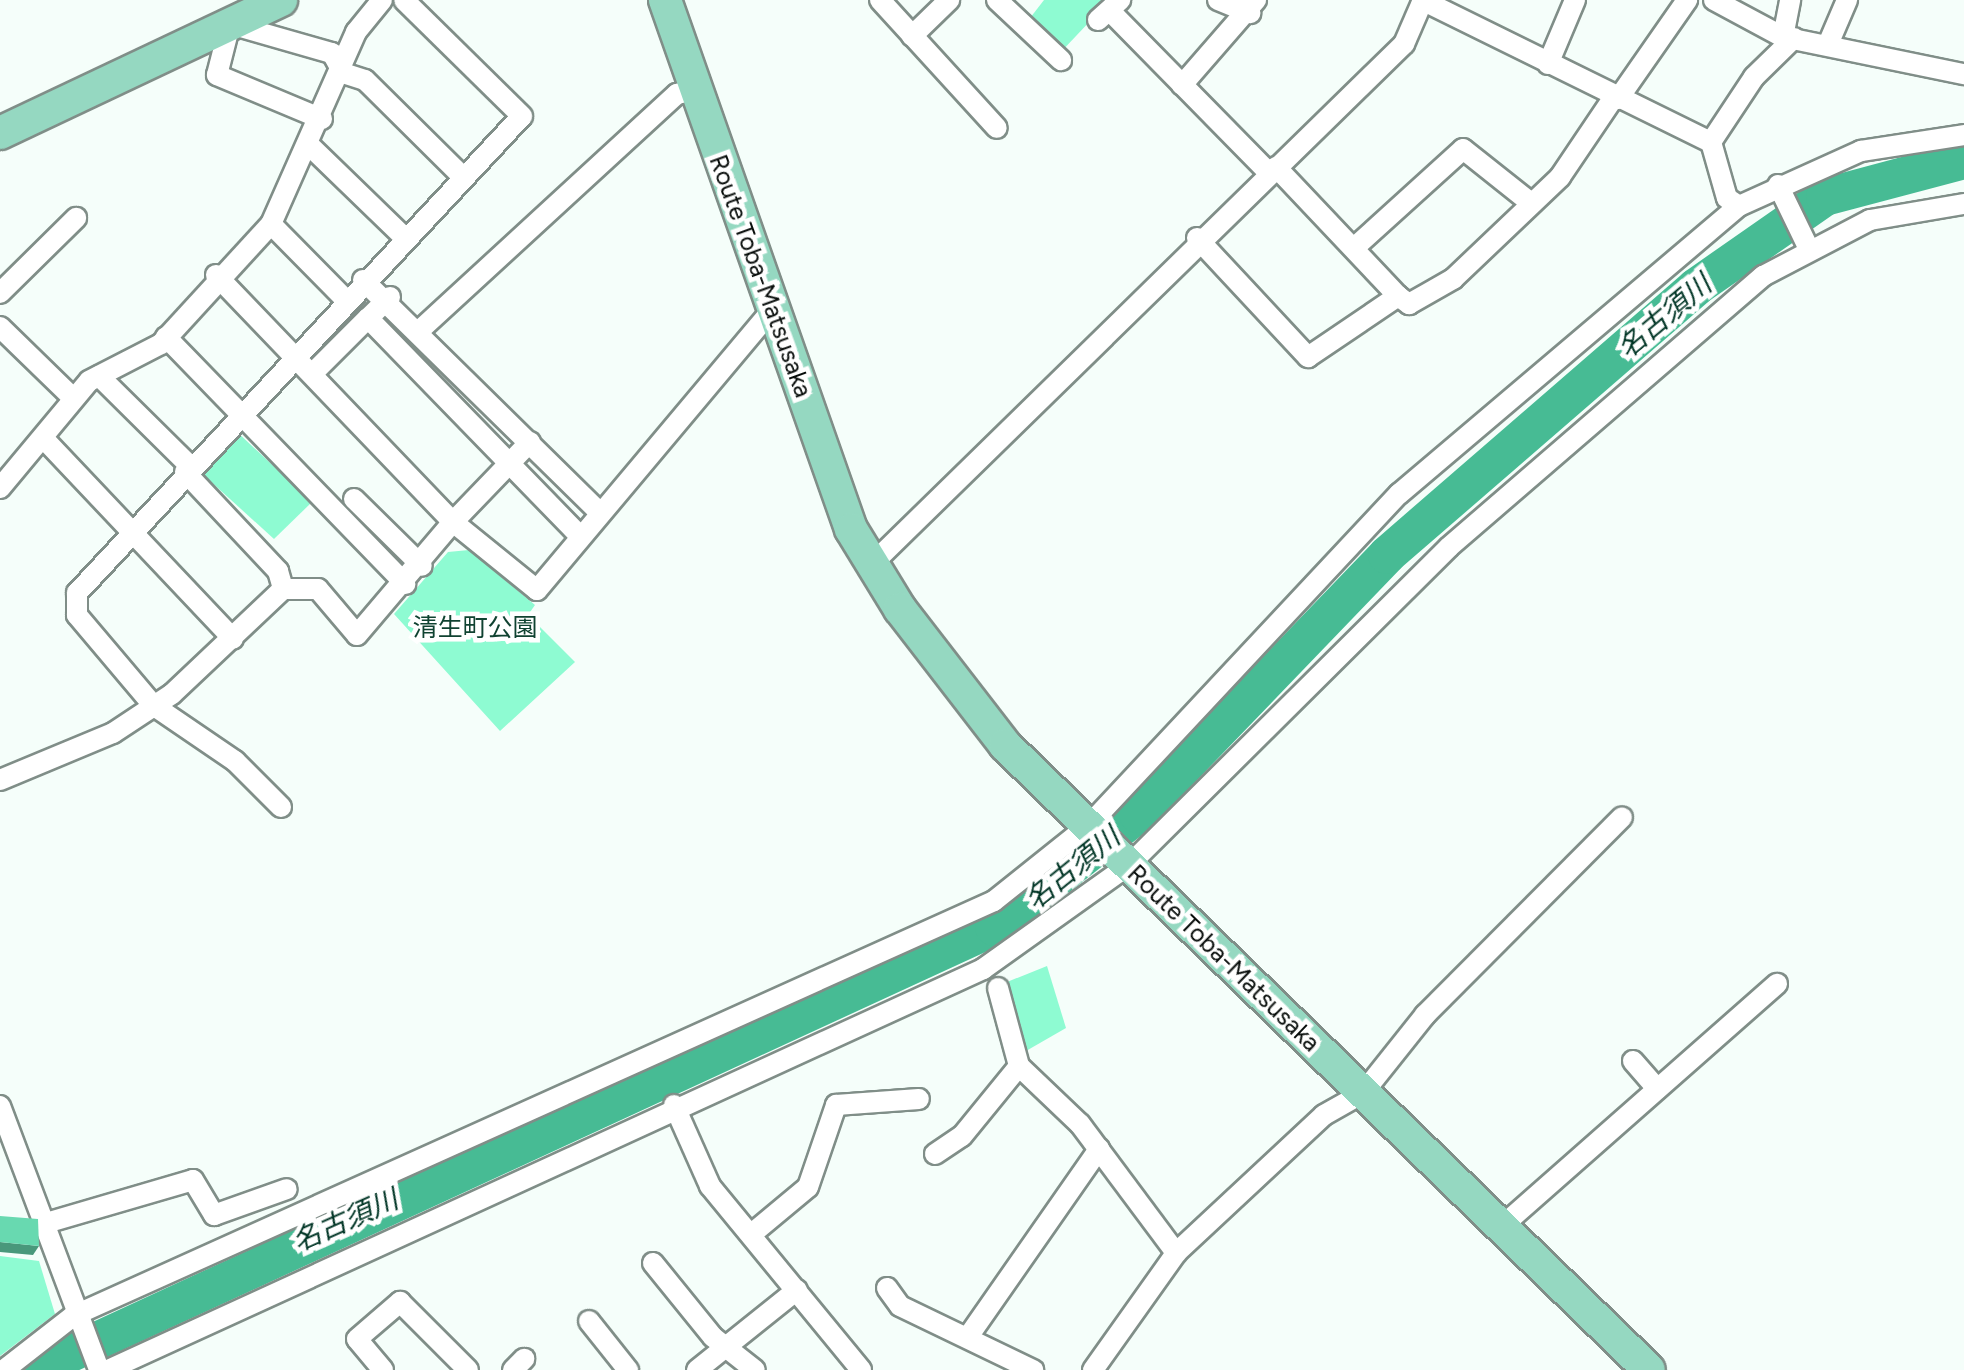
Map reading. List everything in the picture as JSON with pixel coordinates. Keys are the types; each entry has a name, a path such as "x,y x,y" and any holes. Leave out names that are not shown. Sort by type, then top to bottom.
{"main road":[{"path":"0,133 281,0"},
{"name":"Route Toba-Matsusaka","path":"665,0 851,529 872,564 1005,745 1649,1370"}],"street":[{"path":"0,488 46,441 74,398 99,376 166,337 216,275 272,224 343,73 356,32 382,0"},
{"path":"281,807 235,761 152,704 78,615 77,593 128,530 522,116 404,0"},
{"path":"880,0 997,128"},
{"path":"912,36 949,0"},
{"path":"997,0 1061,60"},
{"path":"1218,0 1253,6"},
{"path":"872,564 1162,288 1159,277 1404,44 1422,0 1449,5 1548,64 1711,142 1727,198 1739,206"},
{"path":"1548,64 1575,0"},
{"path":"1110,10 1409,304 1454,279 1532,203 1616,98 1687,0"},
{"path":"1714,0 1789,37 1829,42 1964,74"},
{"path":"1711,142 1789,37 1790,0"},
{"path":"1829,42 1847,0"},
{"path":"1182,85 1253,6"},
{"path":"322,118 217,75 230,24 332,52 343,73 364,80 463,177"},
{"path":"420,330 677,94 695,90"},
{"path":"4,1370 73,1316 994,901 1088,826 1358,532 1739,206 1778,185 1861,151 1964,134"},
{"path":"310,146 404,237"},
{"path":"1354,248 1463,149 1532,203"},
{"path":"1778,185 1809,249"},
{"path":"108,1370 674,1104 983,969 1128,865 1449,547 1763,276 1870,220 1964,204"},
{"path":"0,293 76,218"},
{"path":"272,224 345,299"},
{"path":"1198,238 1308,357 1398,296"},
{"path":"216,275 296,354 453,522 537,590 774,308"},
{"path":"363,280 390,297 600,514"},
{"path":"312,374 390,297"},
{"path":"368,318 580,536"},
{"path":"0,328 74,398"},
{"path":"166,337 404,584"},
{"path":"99,376 278,572 283,590"},
{"path":"46,441 232,639"},
{"path":"0,780 113,732 232,639 283,590 318,589 357,634 422,566 453,522 512,466 530,442"},
{"path":"354,499 422,566"},
{"path":"1093,1370 1176,1253 1324,1115 1363,1093 1425,1015 1622,818"},
{"path":"1501,1227 1777,984"},
{"path":"998,988 1019,1066 1098,1149 1176,1253"},
{"path":"1633,1062 1657,1089"},
{"path":"935,1154 962,1136 1019,1066"},
{"path":"754,1232 808,1188 836,1105 918,1099"},
{"path":"674,1104 710,1186 754,1232 861,1370"},
{"path":"0,1106 46,1223 73,1316 98,1370"},
{"path":"970,1334 1098,1149"},
{"path":"46,1223 194,1180 214,1215 287,1189"},
{"path":"653,1263 727,1346 755,1370"},
{"path":"888,1288 900,1306 970,1334 1033,1370"},
{"path":"697,1370 797,1290"},
{"path":"383,1370 357,1339 400,1302 468,1370"},
{"path":"589,1321 628,1370"}],"green space":[{"path":"1044,0 1110,0 1059,54 1027,22"},
{"path":"235,430 312,502 274,539 198,470"},
{"name":"清生町公園","path":"469,550 535,605 528,615 575,662 500,731 394,614 448,552"},
{"path":"1047,966 1066,1028 1026,1051 1007,982"},
{"path":"0,1256 39,1261 55,1314 0,1356"}],"building":[{"path":"0,1216 38,1219 39,1246 0,1242"}],"waterway":[{"name":"名古須川","path":"34,1370 994,927 1138,814 1387,555 1696,287 1825,197 1964,160"}]}
